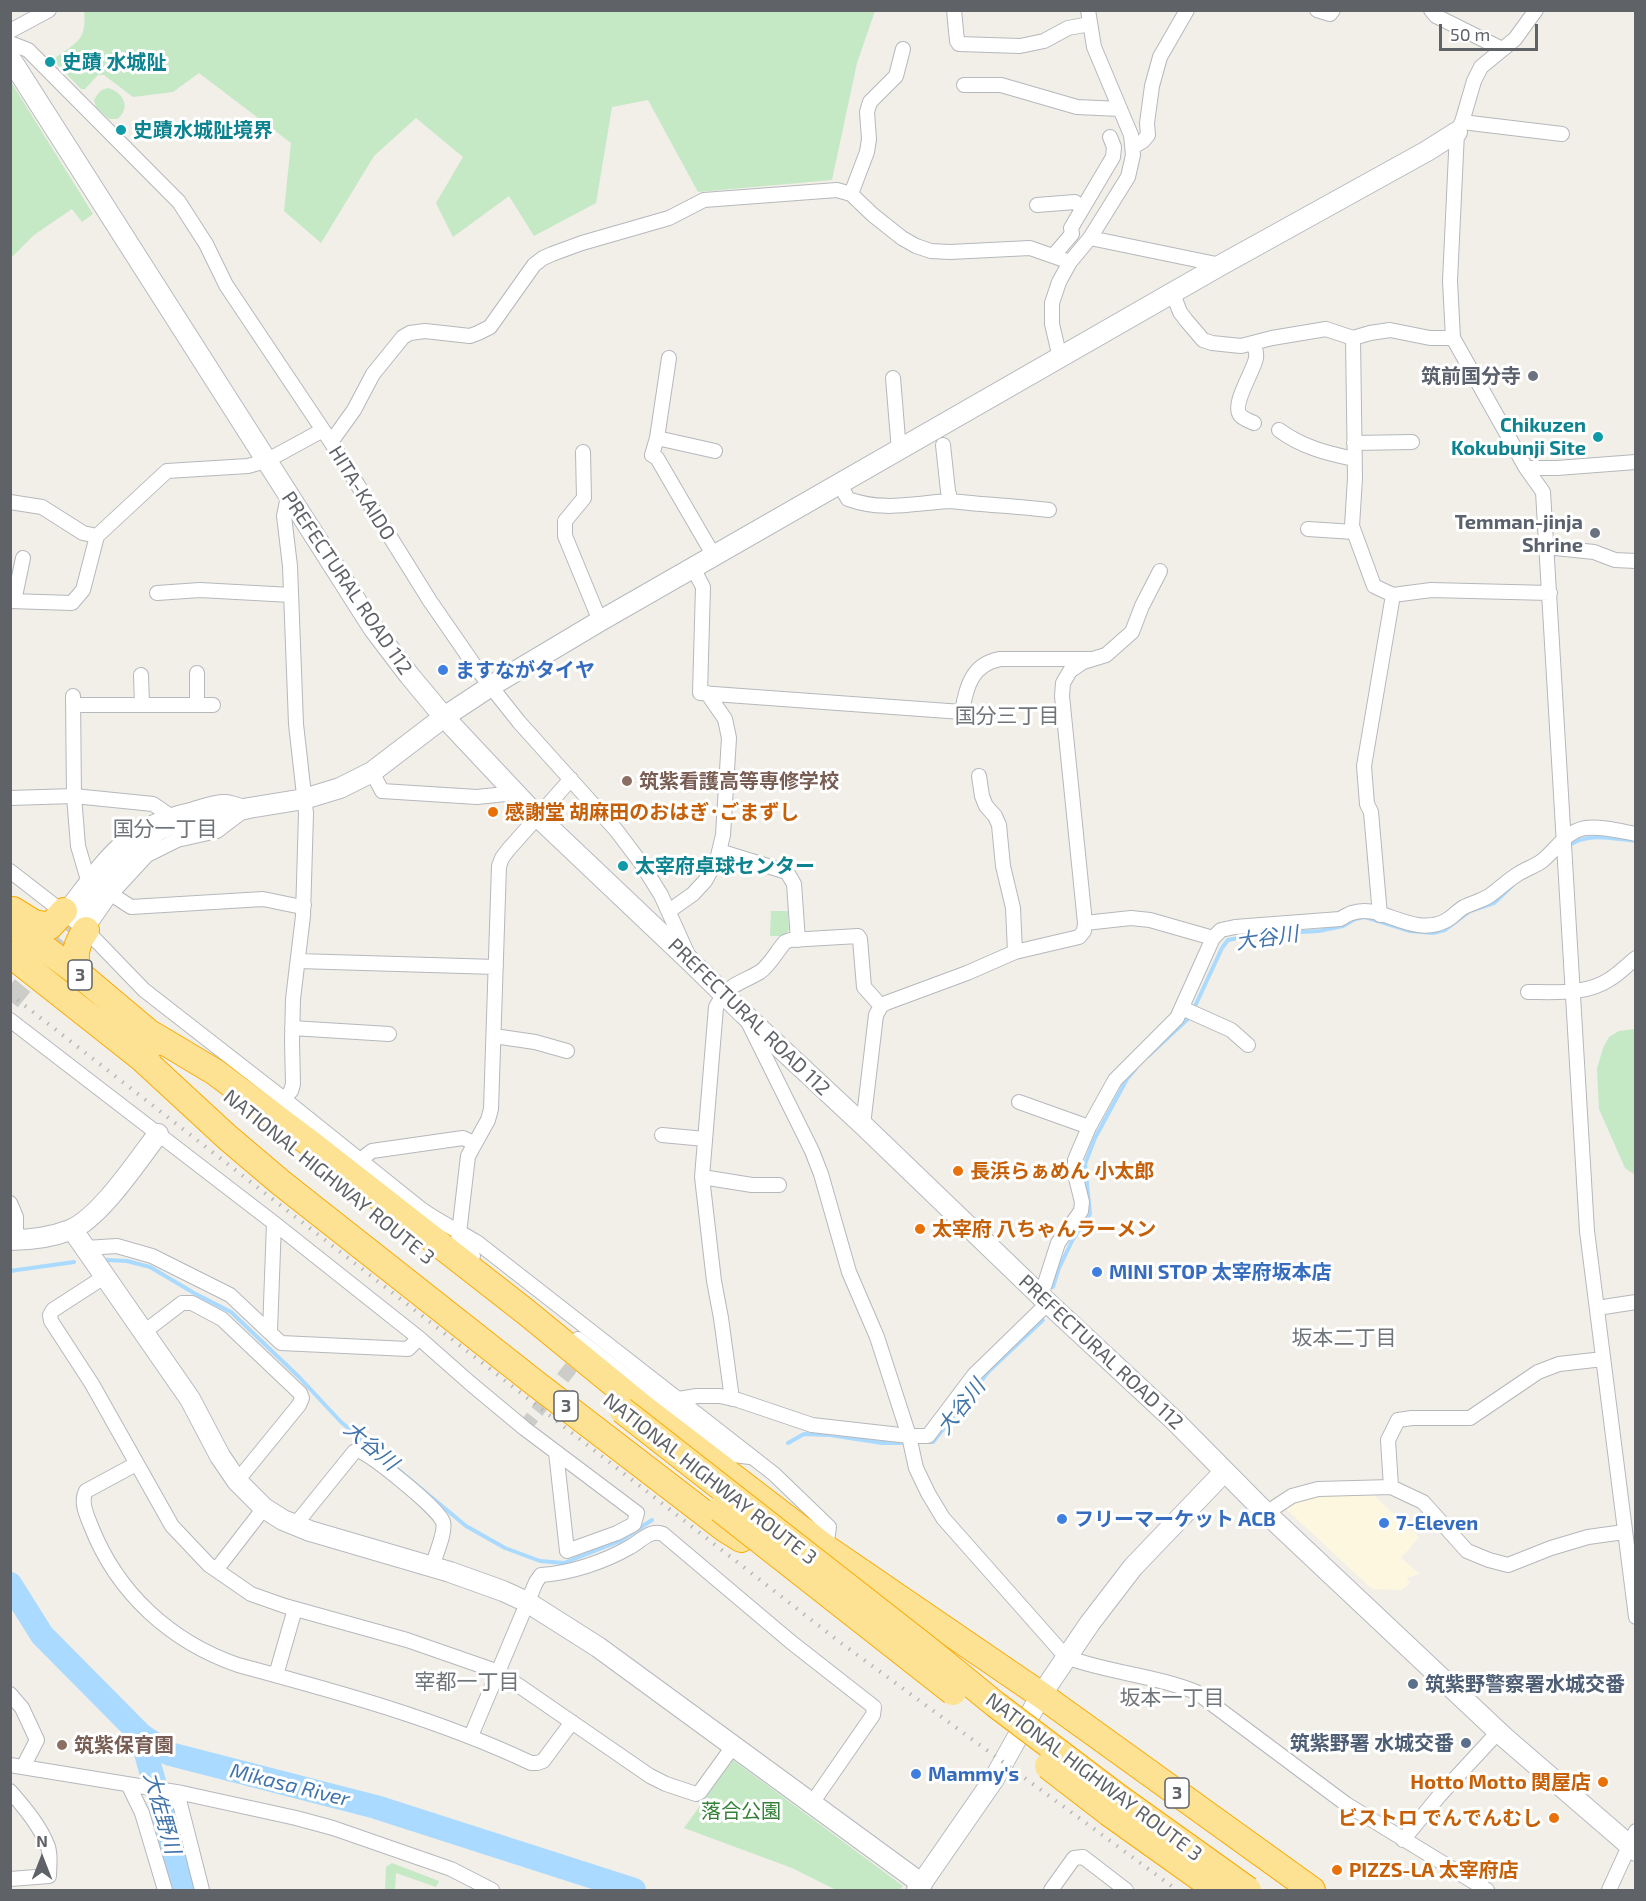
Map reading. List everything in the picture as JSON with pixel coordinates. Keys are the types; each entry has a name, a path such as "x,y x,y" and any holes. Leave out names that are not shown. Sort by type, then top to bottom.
{"highway":[{"path":"10,908 34,922 50,926 78,917 78,940 75,952 78,973"},
{"name":"NATIONAL HIGHWAY ROUTE 3","path":"10,922 78,973 142,1042 258,1146 930,1651 995,1704 1118,1797 1248,1890"},
{"name":"NATIONAL HIGHWAY ROUTE 3","path":"10,954 142,1042"},
{"name":"3","path":"142,1042 215,1072 526,1312 757,1497 983,1657 1037,1702 1287,1890"},
{"name":"3","path":"142,1042 203,1116 280,1182 725,1529 1037,1702 1312,1890"},
{"name":"NATIONAL HIGHWAY ROUTE 3","path":"617,1417 1032,1754 1109,1813 1217,1890"}],"street":[{"path":"10,30 49,10"},
{"path":"954,10 959,44 1020,46 1044,41 1089,17 1094,47 1131,135 1133,155 1128,177 1090,238 1070,262 1059,282 1052,303 1052,324 1060,358"},
{"path":"1133,147 1148,135 1152,86 1160,57 1187,10"},
{"path":"1317,10 1330,14 1333,10"},
{"path":"1431,10 1436,16 1502,49"},
{"path":"1536,10 1515,39 1481,67 1471,88 1460,127 1450,281 1454,338 1526,468 1543,492 1587,1231 1635,1617"},
{"name":"HITA-KAIDO","path":"10,43 28,50 179,202 206,244 226,285 327,436 430,601 477,669 519,722 616,830 641,863 669,911 692,963"},
{"path":"851,194 867,152 869,139 867,112 870,102 896,76 903,49"},
{"name":"PREFECTURAL ROAD 112","path":"10,58 374,629 444,717 537,816 1176,1422 1266,1513 1499,1731 1633,1843"},
{"path":"964,84 1001,85 1077,107 1120,109"},
{"path":"78,917 123,859 150,834 170,825 304,798 340,788 372,772 444,717 600,621 1418,156 1460,127 1562,134"},
{"path":"1054,255 1072,234 1071,228 1113,157 1114,147 1110,137"},
{"path":"22,558 12,601 72,603 83,590 97,536 167,471 248,466 266,462 327,436 354,410 373,374 403,337 410,333 425,331 470,336 478,333 490,327 534,265 543,258 582,243 669,218 704,200 837,190 851,194 902,238 931,251 1030,248 1070,262"},
{"path":"1037,206 1075,202 1082,208"},
{"path":"1090,238 1221,266"},
{"path":"1173,294 1180,312 1203,340 1241,346 1326,329 1353,338 1390,330 1430,338 1454,338"},
{"path":"1353,338 1352,526 1374,586 1393,595 1431,590 1550,593"},
{"path":"1253,343 1256,357 1249,379 1239,398 1237,409 1240,416 1254,423"},
{"path":"669,358 657,438 652,455 657,458 714,556"},
{"path":"892,378 899,451"},
{"path":"1279,430 1293,441 1306,447 1354,459"},
{"path":"657,438 715,451"},
{"path":"1354,443 1412,442"},
{"path":"943,445 951,501"},
{"path":"584,452 584,498 565,521 565,536 600,621"},
{"path":"1526,468 1635,462"},
{"path":"1543,492 1557,468"},
{"path":"840,485 848,500 865,505 888,507 951,501 1049,510"},
{"path":"284,1099 293,1084 293,999 304,905 306,813 296,724 291,595 284,516 288,496"},
{"path":"10,502 42,507 83,532 97,536"},
{"path":"1308,529 1354,532"},
{"path":"1546,547 1594,552 1615,560 1635,561"},
{"path":"693,568 703,587 700,693 962,712 968,684 983,664 991,660 1091,659"},
{"path":"863,1125 876,1015 881,1006 1015,952 1079,937 1084,931 1062,696 1063,683 1070,671 1083,662 1106,656 1132,632 1160,570"},
{"path":"157,593 200,590 291,595"},
{"path":"1380,915 1371,812 1367,804 1364,766 1393,595"},
{"path":"196,705 197,673"},
{"path":"141,675 142,705"},
{"path":"669,911 693,894 705,881 719,851 723,835 729,738 725,719 707,693"},
{"path":"88,880 78,846 74,796 73,700 142,705 213,705"},
{"path":"372,772 382,790 477,796 515,793"},
{"path":"979,776 986,806 999,825 1003,866 1013,908 1015,952"},
{"path":"570,779 502,858 499,866 491,1109 488,1120 468,1156 458,1242 466,1251 726,1454 752,1457"},
{"path":"10,798 74,796 153,804 169,815"},
{"path":"78,917 88,880 128,835 169,815 225,802 249,808"},
{"path":"78,917 111,894 140,861 154,850 177,840 217,831 249,808"},
{"path":"678,1399 720,1396 812,1425 928,1436 974,1375 1044,1299 1058,1243 1081,1211 1082,1202 1075,1174 1075,1160 1089,1127 1115,1080 1177,1018 1213,938 1221,930 1340,919 1353,912 1372,912 1409,924 1437,925 1448,920 1464,907 1488,897 1517,874 1544,860 1574,832 1586,828 1599,828 1635,834"},
{"path":"719,851 787,872 794,884 798,940"},
{"path":"10,871 78,917 144,990 421,1209 442,1224 460,1231 478,1243 774,1474 829,1527 826,1548"},
{"path":"111,894 131,907 263,899 297,906 304,905"},
{"path":"1085,923 1131,918 1150,920 1213,938"},
{"path":"732,1399 714,1281 702,1178 716,1007 723,994 736,983 762,971 785,942 858,936 864,987 881,1006"},
{"path":"1528,992 1594,988 1610,980 1635,958"},
{"path":"298,961 496,967"},
{"path":"1182,1008 1232,1030 1248,1045"},
{"path":"744,1014 812,1151 821,1174 849,1272 877,1337 909,1436 916,1468 943,1518 1066,1657 1086,1664 1172,1682 1196,1692 1328,1791 1486,1890"},
{"path":"11,1022 274,1223 419,1338 470,1383 556,1452 637,1512 634,1524 567,1551 556,1452"},
{"path":"292,1028 389,1034"},
{"path":"494,1036 535,1042 567,1052"},
{"path":"1019,1102 1089,1127"},
{"path":"10,1203 16,1217 13,1240 45,1237 72,1229 105,1202 158,1134"},
{"path":"662,1135 705,1139"},
{"path":"360,1160 372,1151 463,1137 474,1143"},
{"path":"702,1178 752,1185 779,1185"},
{"path":"270,1331 274,1223"},
{"path":"72,1229 190,1399 220,1456 237,1481 264,1508 295,1525 432,1567 503,1591 527,1602 597,1647 734,1745 923,1888 994,1779 1037,1702 1066,1657 1133,1567 1224,1472"},
{"path":"85,1248 117,1246 152,1256 230,1295 281,1342 408,1349 419,1338"},
{"path":"104,1277 53,1310 50,1315 51,1321 92,1384 172,1526 216,1570 251,1593 294,1609 407,1640 499,1672 650,1776 666,1784 696,1794 700,1792 734,1745"},
{"path":"1597,1308 1635,1302"},
{"path":"144,1332 182,1303 192,1303 222,1318 300,1393 302,1398 300,1405 237,1481"},
{"path":"1391,1487 1388,1440 1398,1420 1470,1418 1538,1372 1559,1364 1603,1359"},
{"path":"295,1525 358,1450 415,1492 438,1513 444,1527 432,1567"},
{"path":"136,1464 86,1491 83,1496 85,1511 110,1564 140,1604 162,1625 187,1642 215,1657 380,1704 471,1736 531,1763 543,1761 572,1722"},
{"path":"757,1497 774,1474"},
{"path":"1266,1513 1292,1496 1318,1489 1391,1487 1423,1502 1467,1551 1508,1565 1579,1540 1624,1532"},
{"path":"216,1570 264,1508"},
{"path":"471,1736 527,1602 541,1575 564,1572 608,1558 652,1533 658,1532 874,1707 873,1715 812,1803"},
{"path":"276,1675 294,1609"},
{"path":"10,1694 22,1708 37,1740 17,1766 175,1792 296,1818 333,1828 451,1869 492,1890"},
{"path":"1403,1840 1439,1796 1499,1731"},
{"path":"131,1784 165,1890"},
{"path":"10,1791 34,1822 48,1848 50,1859 49,1876 10,1879"},
{"path":"175,1792 202,1890"},
{"path":"1609,1890 1633,1843"},
{"path":"1051,1890 1074,1858 1079,1857 1083,1857 1126,1890"}],"shaded area":[{"path":"1371,1493 1419,1537 1401,1558 1420,1574 1406,1578 1410,1582 1399,1590 1372,1589 1284,1507 1298,1499 1317,1494"}],"green space":[{"path":"84,10 875,11 857,63 832,180 698,192 648,100 612,107 596,203 534,236 509,196 453,237 436,203 463,157 416,118 374,156 321,243 284,211 291,143 199,73 173,92 133,97 104,75 98,75 85,89 81,89 55,62 55,58 79,39 84,28"},
{"path":"11,82 93,214 82,222 72,209 34,235 11,258"},
{"path":"108,88 118,93 124,101 124,110 117,119 109,119 96,107 94,100 97,95"},
{"path":"771,911 788,911 789,930 783,936 770,936"},
{"path":"1636,1029 1635,1175 1625,1168 1599,1109 1597,1069 1609,1037 1619,1031"},
{"name":"落合公園","path":"733,1760 903,1886 899,1890 836,1890 792,1868 684,1828"},
{"path":"392,1863 439,1881 436,1887 396,1873 395,1890 385,1890 386,1867"}],"waterway":[{"name":"大谷川","path":"1567,847 1574,842 1591,838 1636,841"},
{"name":"大谷川","path":"1147,1057 1190,1017 1222,948 1228,940 1253,935 1319,931 1343,926 1355,919 1365,917 1410,931 1433,933 1445,930 1470,911 1494,903 1512,886"},
{"name":"大谷川","path":"1053,1287 1072,1241 1090,1214 1085,1164 1095,1138 1127,1079 1137,1067"},
{"name":"大谷川","path":"107,1260 127,1261 150,1267 231,1312 299,1377 341,1422 466,1526 505,1548 540,1561 564,1563 620,1541 652,1520"},
{"name":"大谷川","path":"10,1271 74,1262"},
{"name":"大谷川","path":"927,1442 933,1442 989,1371 1043,1320"},
{"name":"大谷川","path":"788,1443 804,1434 830,1435 882,1443 908,1443"},
{"name":"Mikasa River","path":"10,1584 42,1635 141,1735 170,1754 376,1807 634,1890"},
{"name":"大佐野川","path":"141,1735 184,1890"}],"tunnel":[{"path":"10,1001 83,911"},
{"path":"524,1428 583,1352"}],"railway":[{"path":"10,994 837,1640 1177,1890"}],"place":[{"name":"史蹟 水城阯","path":"50,62"},
{"name":"史蹟水城阯境界","path":"121,130"},
{"name":"筑前国分寺","path":"1533,376"},
{"name":"Chikuzen Kokubunji Site","path":"1598,437"},
{"name":"Temman-jinja Shrine","path":"1595,533"},
{"name":"ますながタイヤ","path":"443,670"},
{"name":"筑紫看護高等専修学校","path":"627,781"},
{"name":"感謝堂 胡麻田のおはぎ･ごまずし","path":"493,812"},
{"name":"太宰府卓球センター","path":"623,866"},
{"name":"長浜らぁめん 小太郎","path":"958,1171"},
{"name":"太宰府 八ちゃんラーメン","path":"920,1229"},
{"name":"MINI STOP 太宰府坂本店","path":"1097,1272"},
{"name":"フリーマーケット ACB","path":"1062,1519"},
{"name":"7-Eleven","path":"1384,1523"},
{"name":"筑紫野警察署水城交番","path":"1413,1684"},
{"name":"筑紫野署 水城交番","path":"1466,1743"},
{"name":"筑紫保育園","path":"62,1745"},
{"name":"Mammy's","path":"916,1774"},
{"name":"Hotto Motto 関屋店","path":"1603,1782"},
{"name":"ビストロ でんでんむし","path":"1554,1818"},
{"name":"PIZZS-LA 太宰府店","path":"1337,1870"}],"district":[{"name":"国分三丁目","path":"1007,716"},
{"name":"国分一丁目","path":"165,829"},
{"name":"坂本二丁目","path":"1344,1338"},
{"name":"宰都一丁目","path":"467,1682"},
{"name":"坂本一丁目","path":"1172,1698"}]}
